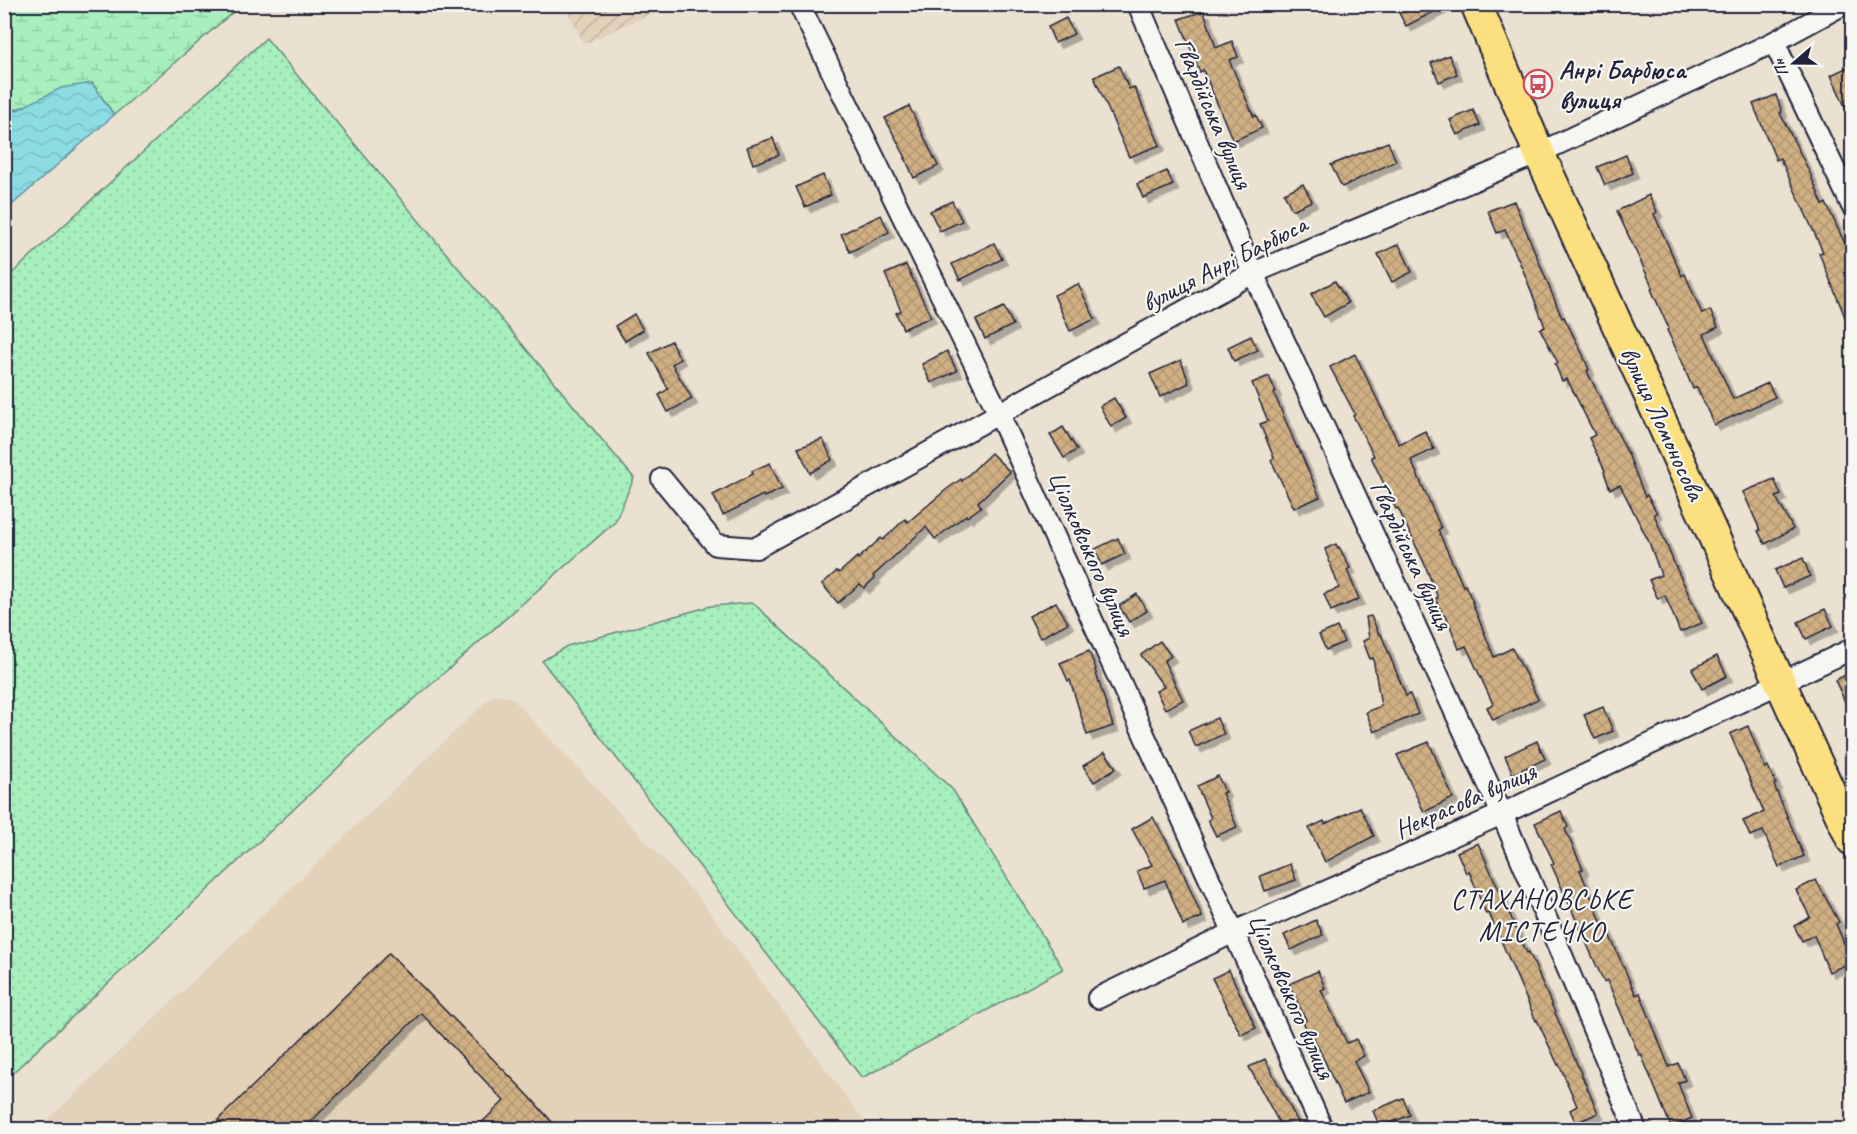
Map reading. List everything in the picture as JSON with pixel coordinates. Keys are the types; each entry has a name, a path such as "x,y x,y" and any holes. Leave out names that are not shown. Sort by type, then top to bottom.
{"main road":[{"name":"вулиця Ломоносова","path":"1476,4 1539,153 1782,682 1852,840"}],"street":[{"name":"Ціолковського вулиця","path":"799,4 999,414 1323,1130"},
{"name":"Гвардійська вулиця","path":"1138,4 1252,273 1502,814 1636,1130"},
{"name":"вулиця Анрі Барбюса","path":"662,480 716,545 756,548 1252,273 1539,153 1774,42 1844,4"},
{"path":"1774,42 1852,206"},
{"name":"Некрасова вулиця","path":"1098,998 1234,932 1502,814 1852,649"}],"shaded area":[{"path":"564,5 670,5 584,44"},
{"path":"494,694 512,698 701,900 870,1129 37,1130"}],"green space":[{"path":"5,5 231,5 233,12 114,115 92,83 5,113"},
{"path":"266,38 634,478 615,522 360,747 5,1080 5,280"},
{"path":"753,603 953,790 1063,969 862,1078 542,661 567,646 711,606"}],"water":[{"path":"92,83 114,115 5,211 5,113 11,113 61,88"}],"building":[{"path":"1415,4 1449,4 1406,26 1399,13"},
{"path":"1204,11 1216,48 1232,41 1238,57 1229,60 1254,117 1256,115 1262,128 1233,141 1203,70 1200,72 1179,19"},
{"path":"1066,18 1074,34 1055,43 1048,27"},
{"path":"1449,55 1457,74 1439,82 1431,63"},
{"path":"1852,65 1852,122 1831,75"},
{"path":"1119,66 1129,89 1134,87 1160,145 1129,157 1094,77"},
{"path":"1776,95 1782,112 1780,113 1823,205 1826,203 1852,259 1852,334 1819,253 1823,252 1780,158 1776,160 1753,104"},
{"path":"909,106 938,166 914,178 885,118"},
{"path":"1473,110 1480,125 1457,135 1450,120"},
{"path":"773,138 779,155 753,164 747,147"},
{"path":"1388,142 1396,161 1342,187 1331,165"},
{"path":"1626,155 1633,173 1605,185 1597,167"},
{"path":"1167,171 1173,185 1143,198 1137,184"},
{"path":"823,175 831,195 805,207 796,187"},
{"path":"1303,184 1312,201 1292,210 1284,193"},
{"path":"1649,195 1657,212 1654,214 1682,276 1685,274 1702,314 1710,310 1718,327 1704,334 1733,399 1768,383 1775,397 1714,425 1697,387 1693,389 1667,330 1669,329 1651,289 1653,288 1617,211"},
{"path":"952,201 962,221 940,231 930,211"},
{"path":"1514,201 1562,318 1564,317 1583,355 1589,370 1587,371 1629,456 1645,497 1647,495 1657,513 1654,514 1674,563 1702,623 1680,632 1665,595 1658,599 1649,580 1661,575 1649,542 1620,485 1610,489 1605,471 1589,438 1595,435 1567,379 1562,381 1555,364 1558,363 1540,329 1545,327 1523,270 1505,230 1497,233 1488,211"},
{"path":"881,215 889,232 850,252 841,234"},
{"path":"994,243 1002,259 960,280 952,264"},
{"path":"1399,244 1412,272 1392,282 1378,254"},
{"path":"906,265 931,317 903,329 896,313 901,311 885,274"},
{"path":"1335,281 1348,303 1324,317 1311,294"},
{"path":"1078,284 1095,319 1070,331 1054,295"},
{"path":"1004,307 1013,325 985,339 976,320"},
{"path":"634,314 643,330 625,341 615,326"},
{"path":"1251,336 1258,350 1234,361 1228,347"},
{"path":"671,341 680,359 672,364 692,399 668,412 659,395 668,389 649,353"},
{"path":"947,351 957,371 931,383 922,364"},
{"path":"1355,354 1399,444 1425,431 1434,449 1411,460 1441,528 1438,530 1463,586 1465,585 1473,602 1494,657 1512,648 1538,699 1493,720 1487,707 1493,704 1466,646 1459,649 1446,615 1444,616 1435,599 1438,598 1425,565 1371,457 1374,456 1353,416 1355,414 1330,367"},
{"path":"1181,360 1189,383 1160,397 1150,374"},
{"path":"1269,376 1297,448 1320,497 1294,508 1271,460 1274,458 1260,424 1268,421 1252,383"},
{"path":"1114,398 1126,418 1111,427 1100,406"},
{"path":"1063,427 1077,450 1064,458 1050,435"},
{"path":"823,439 832,460 810,473 798,448"},
{"path":"991,453 1010,472 978,502 981,507 967,517 966,515 935,539 926,527 873,576 875,578 864,588 860,584 838,603 822,584 857,557 858,559 881,538 883,540 905,519 908,522 947,489 961,479 962,481"},
{"path":"770,463 782,489 764,497 763,495 723,515 713,495 753,474 752,471"},
{"path":"1774,479 1781,495 1776,497 1793,529 1765,544 1743,492"},
{"path":"1118,538 1125,554 1102,565 1095,549"},
{"path":"1336,544 1350,568 1347,570 1359,599 1331,611 1324,594 1339,588 1325,549"},
{"path":"1803,558 1810,576 1783,588 1775,570"},
{"path":"1137,594 1147,611 1129,622 1119,606"},
{"path":"1056,602 1068,623 1040,638 1029,616"},
{"path":"1825,609 1833,626 1806,639 1798,622"},
{"path":"1371,616 1381,634 1406,696 1410,694 1418,714 1374,732 1366,712 1381,706 1373,658 1370,659 1363,641 1369,638 1366,617"},
{"path":"1337,627 1344,642 1326,650 1319,635"},
{"path":"1160,641 1171,656 1164,661 1183,700 1165,709 1156,691 1164,687 1141,655"},
{"path":"1089,651 1113,726 1087,735 1070,680 1068,681 1060,663"},
{"path":"1717,656 1727,676 1702,689 1692,669"},
{"path":"1852,672 1852,717 1835,680"},
{"path":"1603,707 1613,731 1595,739 1584,715"},
{"path":"1217,718 1224,734 1196,747 1188,731"},
{"path":"1748,726 1765,768 1768,766 1776,784 1774,785 1804,856 1779,867 1763,831 1750,836 1743,821 1764,812 1730,734"},
{"path":"1537,741 1545,759 1513,774 1505,756"},
{"path":"1429,742 1453,798 1424,812 1397,755"},
{"path":"1105,752 1116,768 1094,782 1083,766"},
{"path":"1218,776 1225,792 1222,793 1237,827 1216,836 1197,786"},
{"path":"1360,807 1374,836 1325,862 1309,828 1324,821 1325,824"},
{"path":"1561,811 1568,827 1565,829 1583,869 1580,870 1603,926 1605,925 1636,995 1640,993 1669,1067 1678,1063 1685,1080 1678,1083 1692,1118 1671,1127 1641,1054 1639,1055 1607,980 1604,982 1598,969 1535,823"},
{"path":"1153,817 1176,856 1202,917 1183,925 1165,880 1144,888 1137,871 1152,865 1132,829"},
{"path":"1478,843 1527,953 1529,952 1598,1113 1576,1123 1570,1110 1577,1106 1559,1064 1536,1021 1489,913 1486,914 1469,871 1466,873 1457,852"},
{"path":"1290,864 1296,880 1265,891 1260,876"},
{"path":"1816,880 1839,922 1836,924 1852,962 1829,972 1814,935 1802,941 1794,926 1810,917 1796,890"},
{"path":"1316,920 1323,935 1291,950 1284,935"},
{"path":"389,953 528,1095 559,1130 474,1130 504,1101 421,1013 302,1130 227,1130 218,1120"},
{"path":"1229,970 1256,1028 1241,1035 1212,978"},
{"path":"1318,971 1325,988 1321,990 1347,1043 1356,1039 1364,1056 1354,1061 1369,1092 1344,1103 1313,1036 1311,1037 1303,1022 1306,1020 1289,984"},
{"path":"1265,1059 1299,1124 1289,1130 1283,1130 1249,1067"},
{"path":"1403,1098 1410,1115 1380,1127 1373,1111"}],"place":[{"name":"Анрі Барбюса вулиця","path":"1538,84"}],"district":[{"name":"СТАХАНОВСЬКЕ МІСТЕЧКО","path":"1542,915"}]}
